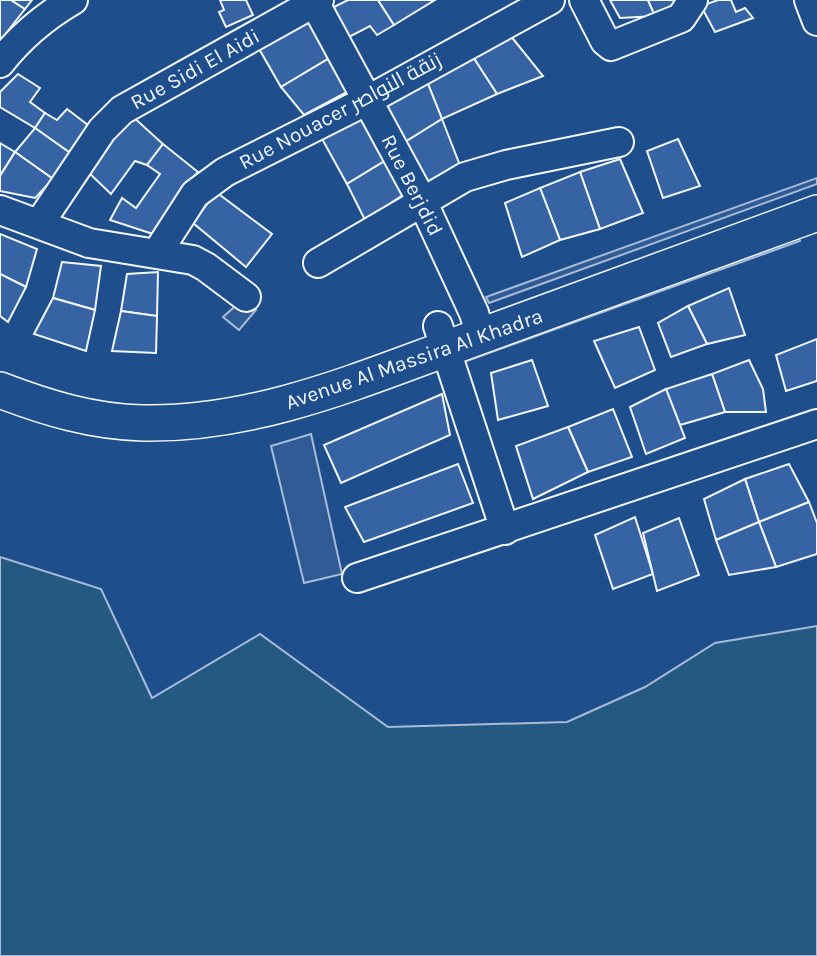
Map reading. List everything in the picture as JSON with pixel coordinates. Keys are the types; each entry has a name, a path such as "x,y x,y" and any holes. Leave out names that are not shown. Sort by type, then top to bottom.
{"main road":[{"name":"Avenue Al Massira Al Khadra","path":"0,390 62,411 115,421 144,423 207,420 241,415 306,399 442,338 817,191"},
{"name":"Avenue Al Massira Al Khadra","path":"477,325 817,212"},
{"name":"Avenue Al Massira Al Khadra","path":"0,368 34,380 97,395 157,400 191,399 257,389 442,338"}],"street":[{"path":"0,63 15,43 33,27 73,0"},
{"name":"Rue Nouacer زنقة النواصر","path":"157,253 184,210 208,183 225,172 368,100 550,0"},
{"path":"584,0 605,41 616,46 681,18 693,0"},
{"path":"809,0 817,21"},
{"name":"Rue Berjdid","path":"315,1 422,201 477,325"},
{"name":"Rue Sidi El Aidi","path":"39,224 102,130 122,110 315,1"},
{"path":"318,263 465,177 506,165 619,142"},
{"path":"0,210 89,243 193,260 246,297"},
{"path":"442,338 505,530"},
{"path":"357,578 817,424"}],"shaded area":[{"path":"817,178 817,184 489,303 486,297"},
{"path":"797,235 800,241 464,362 460,355"},
{"path":"241,301 256,310 239,330 223,317"},
{"path":"311,434 342,574 304,583 271,446"},
{"path":"0,557 101,589 152,698 260,634 388,727 567,722 645,687 715,643 817,626 817,956 0,956"}],"building":[{"path":"0,0 11,0 25,9 0,41"},
{"path":"11,0 32,0 25,9"},
{"path":"220,0 246,0 253,15 226,27 219,12 224,10"},
{"path":"348,0 378,0 394,25 377,35 370,26 347,38 330,9"},
{"path":"378,0 435,0 394,25"},
{"path":"610,0 648,0 655,16 620,18"},
{"path":"648,0 680,0 655,16"},
{"path":"718,0 731,0 736,12 745,8 753,18 715,32 701,6"},
{"path":"309,18 328,59 281,87 258,47"},
{"path":"510,35 543,76 497,94 473,57"},
{"path":"473,57 497,94 442,119 426,79"},
{"path":"328,59 347,92 304,115 281,87"},
{"path":"18,74 40,88 30,102 45,113 35,128 0,107 0,92"},
{"path":"426,79 442,119 405,142 382,104"},
{"path":"67,109 93,129 73,155 35,128 45,113 57,120"},
{"path":"131,115 163,144 147,165 135,161 111,194 89,173"},
{"path":"362,116 388,159 347,184 321,137"},
{"path":"442,119 461,168 426,185 405,142"},
{"path":"35,128 73,155 53,179 15,152"},
{"path":"678,139 700,186 663,198 647,151"},
{"path":"0,143 15,152 0,176"},
{"path":"163,144 198,172 185,186 153,234 110,220 122,198 136,208 160,174 147,165"},
{"path":"15,152 53,179 35,198 0,191 0,176"},
{"path":"388,159 406,193 365,220 347,184"},
{"path":"620,159 643,213 600,229 580,172"},
{"path":"580,172 600,229 560,240 540,188"},
{"path":"540,188 560,240 522,257 505,203"},
{"path":"216,192 272,234 246,267 193,223"},
{"path":"0,234 37,249 26,287 0,274"},
{"path":"62,262 101,266 95,310 53,298"},
{"path":"158,272 157,316 121,311 127,274"},
{"path":"0,274 26,287 8,322 0,316"},
{"path":"729,288 745,335 707,344 688,306"},
{"path":"53,298 95,310 86,351 34,334"},
{"path":"688,306 707,344 671,357 658,323"},
{"path":"121,311 157,316 156,353 112,351"},
{"path":"639,327 655,370 615,388 594,341"},
{"path":"817,339 817,381 786,391 776,355"},
{"path":"532,360 548,406 498,420 491,373"},
{"path":"749,360 763,389 766,412 725,412 712,374"},
{"path":"712,374 725,412 680,425 666,389"},
{"path":"666,389 685,438 646,454 630,407"},
{"path":"442,394 450,435 341,483 324,445"},
{"path":"613,409 632,457 588,472 568,427"},
{"path":"568,427 588,472 533,499 516,446"},
{"path":"458,464 473,503 364,542 345,507"},
{"path":"789,464 809,502 759,522 745,479"},
{"path":"745,479 759,522 716,540 704,499"},
{"path":"809,502 817,523 817,554 776,567 759,522"},
{"path":"635,517 653,574 613,589 595,535"},
{"path":"679,518 699,575 657,591 643,533"},
{"path":"759,522 776,567 729,575 716,540"}]}
